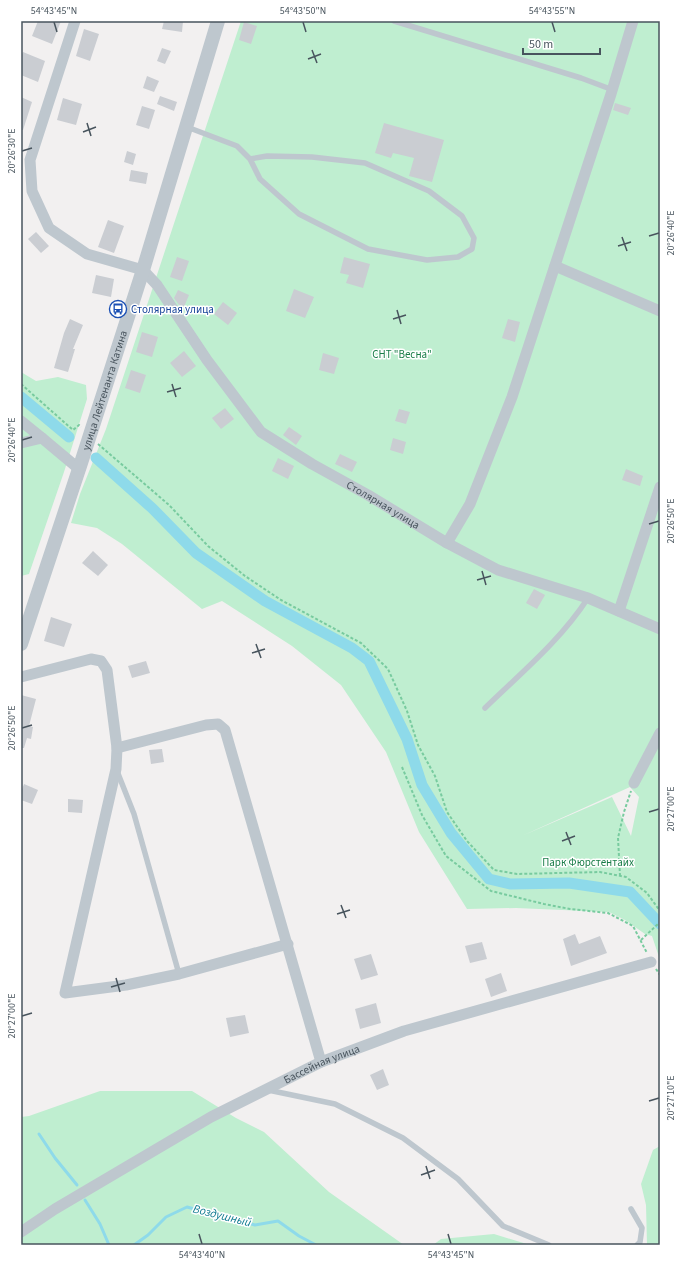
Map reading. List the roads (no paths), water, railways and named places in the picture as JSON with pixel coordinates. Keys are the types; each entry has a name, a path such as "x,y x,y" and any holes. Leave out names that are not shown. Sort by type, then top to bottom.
{"street":[{"path":"75,21 30,160 32,191 49,228 87,254 143,270"},
{"name":"улица Лейтенанта Катина","path":"21,644 143,270 218,21"},
{"path":"448,543 470,504 506,411 613,90 633,21"},
{"path":"555,266 659,309"},
{"name":"Столярная улица","path":"143,270 157,285 207,360 261,432 312,464 368,495 448,543 498,570 588,598 660,629"},
{"path":"21,421 79,469"},
{"path":"21,443 42,438"},
{"path":"619,611 660,487"},
{"path":"21,677 91,659 101,661 107,670 117,748 116,769 65,993 126,985 180,974 288,944"},
{"path":"117,748 206,725 218,724 225,730 321,1062"},
{"path":"634,783 660,733"},
{"name":"Бассейная улица","path":"21,1232 55,1209 211,1117 321,1062 365,1044 404,1031 651,962"}],"lane":[{"path":"394,21 581,78 613,90"},
{"path":"186,127 237,146 250,158 260,179 299,214 368,249 427,260 458,257 472,249 474,238 462,216 429,191 365,163 312,157 267,156 250,158"},
{"path":"485,708 558,638 575,618 588,598"},
{"path":"116,769 134,814 180,974"},
{"path":"266,1089 334,1104 403,1138 458,1179 503,1226 549,1245"},
{"path":"631,1209 642,1228 640,1242 637,1245"}],"waterway":[{"path":"21,397 69,437"},
{"path":"96,458 152,508 196,553 265,601 352,648 369,661 407,739 422,785 451,833 489,879 510,884 569,883 630,892 660,924"},
{"path":"39,1134 55,1158 77,1185"},
{"path":"85,1200 100,1224 109,1245"},
{"name":"Воздушный","path":"134,1245 148,1235 166,1217 187,1207 255,1225 278,1221 299,1236 316,1245"}],"place":[{"name":"Столярная улица","path":"118,309"}],"park label":[{"name":"СНТ \"Весна\"","path":"402,354"},
{"name":"Парк Фюрстентайх","path":"588,862"}]}
